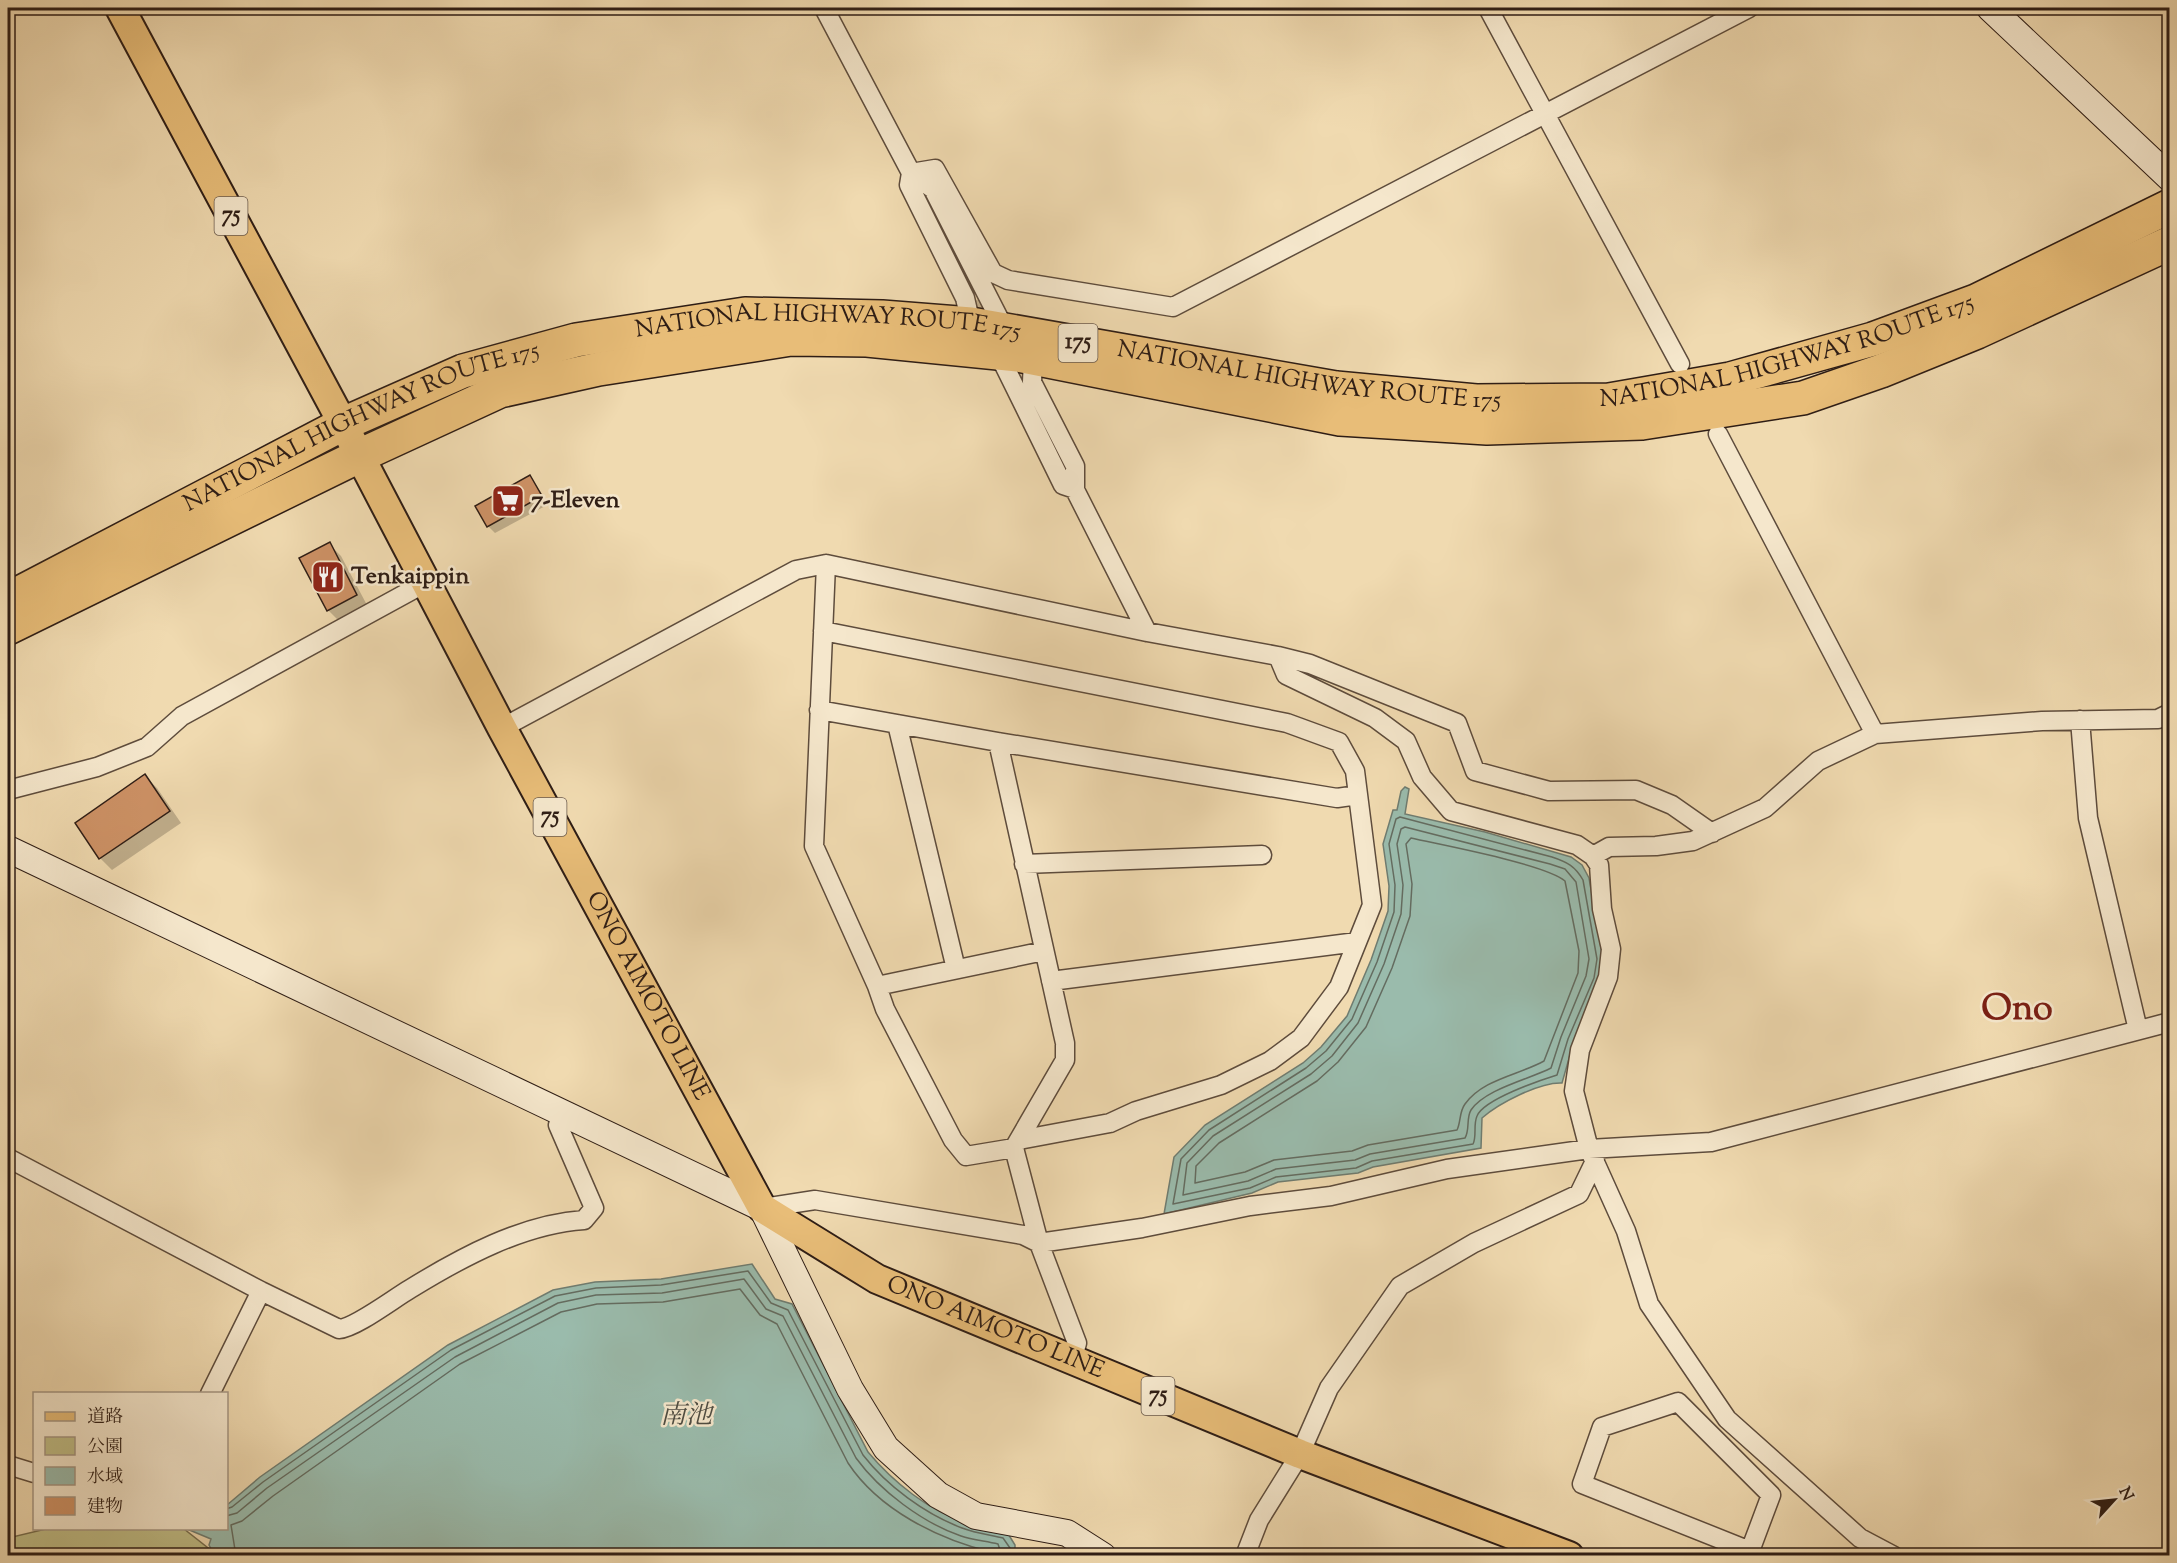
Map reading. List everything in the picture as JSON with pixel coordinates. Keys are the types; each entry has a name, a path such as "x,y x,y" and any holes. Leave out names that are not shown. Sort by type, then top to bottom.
{"highway":[{"name":"NATIONAL HIGHWAY ROUTE 175","path":"8,598 343,424 463,371 576,340 745,314 882,317 974,312 1026,369 1340,419 1487,428 1642,423 1699,399 1976,302 2169,206"},
{"name":"NATIONAL HIGHWAY ROUTE 175","path":"8,628 359,456 500,391 610,367 791,339 999,341 1336,388 1465,400 1803,398 1881,371 2008,318 2169,243"}],"main road":[{"name":"ONO AIMOTO LINE","path":"120,8 343,424 502,728 762,1208 877,1279 1300,1454 1569,1556"}],"street":[{"path":"824,8 911,173 974,312"},
{"path":"1488,8 1624,261 1615,265 1772,516 1764,522 1875,734"},
{"path":"911,173 935,169 993,273 1008,280 1173,308 1749,8"},
{"path":"1990,8 2169,178"},
{"path":"911,173 909,185 974,312"},
{"path":"911,173 933,189 999,341 1004,366 1063,485 1075,489"},
{"path":"1026,369 1075,466 1075,489"},
{"path":"1026,369 1075,489 1147,632"},
{"path":"822,631 1287,723 1340,742 1355,771 1372,905 1339,987 1301,1038 1270,1061 1221,1085 1136,1111 1110,1123 966,1156 953,1140 885,1008 814,846 822,631 826,564"},
{"path":"502,728 796,570 826,564 1310,664 1457,723 1475,771 1549,791 1636,790 1672,804 1712,832"},
{"path":"8,790 97,767 147,747 182,716 425,583"},
{"path":"1278,656 1286,675 1375,717 1406,741 1422,777 1451,811 1577,845 1593,856 1599,865 1602,909 1611,949 1608,977 1580,1050 1574,1091 1592,1155 1626,1231 1649,1304 1727,1419 1860,1538 1894,1556"},
{"path":"819,710 1337,798 1358,795"},
{"path":"1593,856 1609,847 1656,846 1693,841 1765,808 1818,761 1875,734 2042,721 2158,719 2169,713"},
{"path":"2080,720 2088,818 2138,1030"},
{"path":"897,724 956,969"},
{"path":"998,742 1065,1043 1065,1060 1017,1144 1039,1243 1077,1343 1072,1361"},
{"path":"8,849 762,1208 815,1200 1023,1235 1039,1243 1142,1228 1250,1206 1331,1196 1447,1169 1711,1142 2169,1022"},
{"path":"1024,864 1262,855"},
{"path":"1051,981 1357,942"},
{"path":"877,987 1044,951"},
{"path":"8,1158 261,1291 339,1329 351,1328 443,1268 532,1229 560,1222 584,1221 594,1208 558,1125 562,1114"},
{"path":"1245,1556 1259,1520 1300,1454 1329,1388 1400,1286 1474,1243 1579,1194 1592,1155"},
{"path":"762,1208 849,1389 886,1448 938,1495 976,1516 1067,1533 1103,1556"},
{"path":"211,1392 261,1291"},
{"path":"1678,1402 1771,1496 1750,1553 1582,1484 1602,1427 1678,1402"},
{"path":"8,1465 33,1473"}],"green space":[{"path":"42,1530 185,1530 217,1555 8,1555 8,1538"}],"water":[{"path":"1405,787 1409,789 1405,814 1485,832 1571,857 1582,865 1589,878 1603,959 1600,980 1574,1041 1562,1083 1543,1086 1520,1094 1482,1118 1481,1148 1373,1167 1358,1173 1278,1182 1252,1193 1164,1214 1174,1157 1205,1125 1303,1063 1321,1047 1347,1016 1371,960 1388,911 1389,886 1383,844 1393,810 1397,810 1401,791"},
{"name":"南池","path":"752,1264 775,1299 792,1304 868,1452 900,1484 925,1503 966,1523 1007,1532 1015,1545 1015,1556 215,1556 209,1545 211,1539 189,1530 228,1530 228,1504 260,1477 448,1345 553,1290 595,1282 661,1279"}],"building":[{"name":"7-Eleven","path":"530,475 542,496 487,527 475,506"},
{"name":"Tenkaippin","path":"330,542 357,595 327,611 299,558"},
{"path":"145,774 170,811 99,859 75,823"}],"tunnel":[{"path":"977,300 993,330"}],"place":[{"name":"7-Eleven","path":"508,501"},
{"name":"Tenkaippin","path":"328,577"}],"district":[{"name":"Ono","path":"2017,1010"}]}
